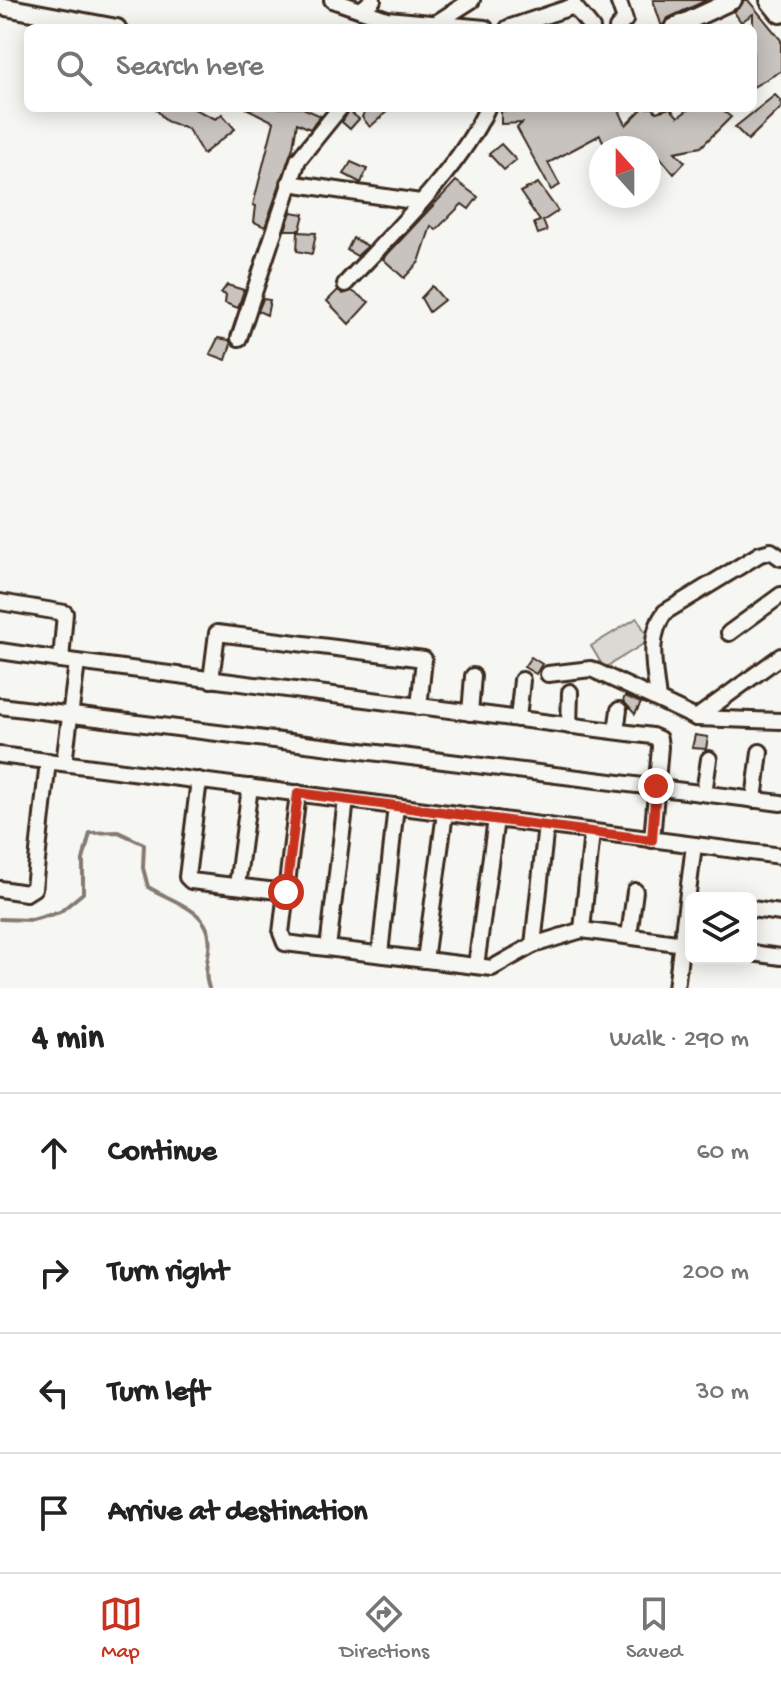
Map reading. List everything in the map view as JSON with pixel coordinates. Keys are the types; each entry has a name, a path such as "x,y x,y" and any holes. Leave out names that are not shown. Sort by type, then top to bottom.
{"main road":[{"path":"772,0 781,11"}],"street":[{"path":"332,0 387,19 446,24"},
{"path":"361,10 373,0"},
{"path":"436,23 472,0"},
{"path":"618,0 625,20 621,24"},
{"path":"682,24 733,0"},
{"path":"0,6 96,24"},
{"path":"520,24 574,6 589,24"},
{"path":"239,338 298,160 337,112"},
{"path":"345,284 420,202 480,124 485,112"},
{"path":"289,183 420,202"},
{"path":"658,700 654,626 665,612 760,554 771,551 781,558"},
{"path":"729,633 781,595"},
{"path":"0,602 65,613 61,660"},
{"path":"211,680 217,633 424,659 419,707"},
{"path":"0,651 659,739 652,840"},
{"path":"696,718 781,656"},
{"path":"64,763 77,663"},
{"path":"548,674 591,669 696,718 780,720"},
{"path":"470,713 473,676"},
{"path":"518,719 522,680"},
{"path":"569,726 570,692"},
{"path":"0,706 781,803"},
{"path":"616,731 619,710"},
{"path":"754,800 760,752"},
{"path":"0,755 781,856"},
{"path":"704,793 709,759"},
{"path":"0,889 26,893 34,888 48,761"},
{"path":"199,780 187,877 286,892"},
{"path":"237,886 250,787"},
{"path":"298,793 281,933 285,943 492,968 533,945 582,930 685,945"},
{"path":"328,948 346,800"},
{"path":"380,954 396,806"},
{"path":"425,960 445,813"},
{"path":"476,966 496,819"},
{"path":"533,945 546,825"},
{"path":"582,930 592,832"},
{"path":"690,892 694,845"},
{"path":"629,936 635,891"},
{"path":"757,910 781,913"},
{"path":"676,988 685,949"},
{"path":"757,954 781,957"}],"shaded area":[{"path":"637,618 650,640 604,668 591,646"}],"building":[{"path":"653,0 707,0 668,18 661,24"},
{"path":"744,0 748,0 781,40 781,71 757,85 757,24 753,24 753,14 741,22 734,12"},
{"path":"775,95 781,101 781,108 748,140 735,127"},
{"path":"158,112 201,112 216,119 222,114 235,129 203,154 188,129 166,121"},
{"path":"254,112 312,112 321,116 310,129 297,123 293,147 265,227 254,222 256,206 253,205 274,122"},
{"path":"348,112 359,119 350,129 342,122"},
{"path":"364,112 387,112 370,127 362,117"},
{"path":"501,112 620,112 626,125 639,112 674,112 678,117 685,112 724,112 731,117 701,147 675,152 685,162 674,174 661,158 661,136 589,136 589,141 548,163 560,185 551,190 517,128 522,123 501,124"},
{"path":"501,144 516,160 504,170 489,154"},
{"path":"351,162 367,169 361,183 344,174"},
{"path":"456,181 478,197 469,209 462,204 436,230 431,226 419,262 404,278 383,259"},
{"path":"538,183 558,211 543,221 547,231 538,234 534,223 540,221 520,192"},
{"path":"291,212 304,214 300,230 285,230"},
{"path":"298,232 316,233 312,254 297,251"},
{"path":"353,238 368,246 357,256 347,250"},
{"path":"227,285 244,290 238,308 225,303 226,295 221,293"},
{"path":"432,286 444,300 429,312 421,298"},
{"path":"338,290 343,294 352,291 369,302 349,324 327,301"},
{"path":"263,299 270,300 267,315 258,311"},
{"path":"218,338 229,340 231,344 226,360 210,354"},
{"path":"531,657 542,664 536,674 524,667"},
{"path":"625,696 641,703 635,714 623,701"},
{"path":"695,735 708,737 706,749 692,748"}],"waterway":[{"path":"0,919 32,920 60,912 83,893 83,860 90,833 118,832 144,844 143,868 148,887 191,910 206,926 209,937 206,974 209,988"}],"route":[{"path":"286,892 298,793 652,840 656,786"}]}
